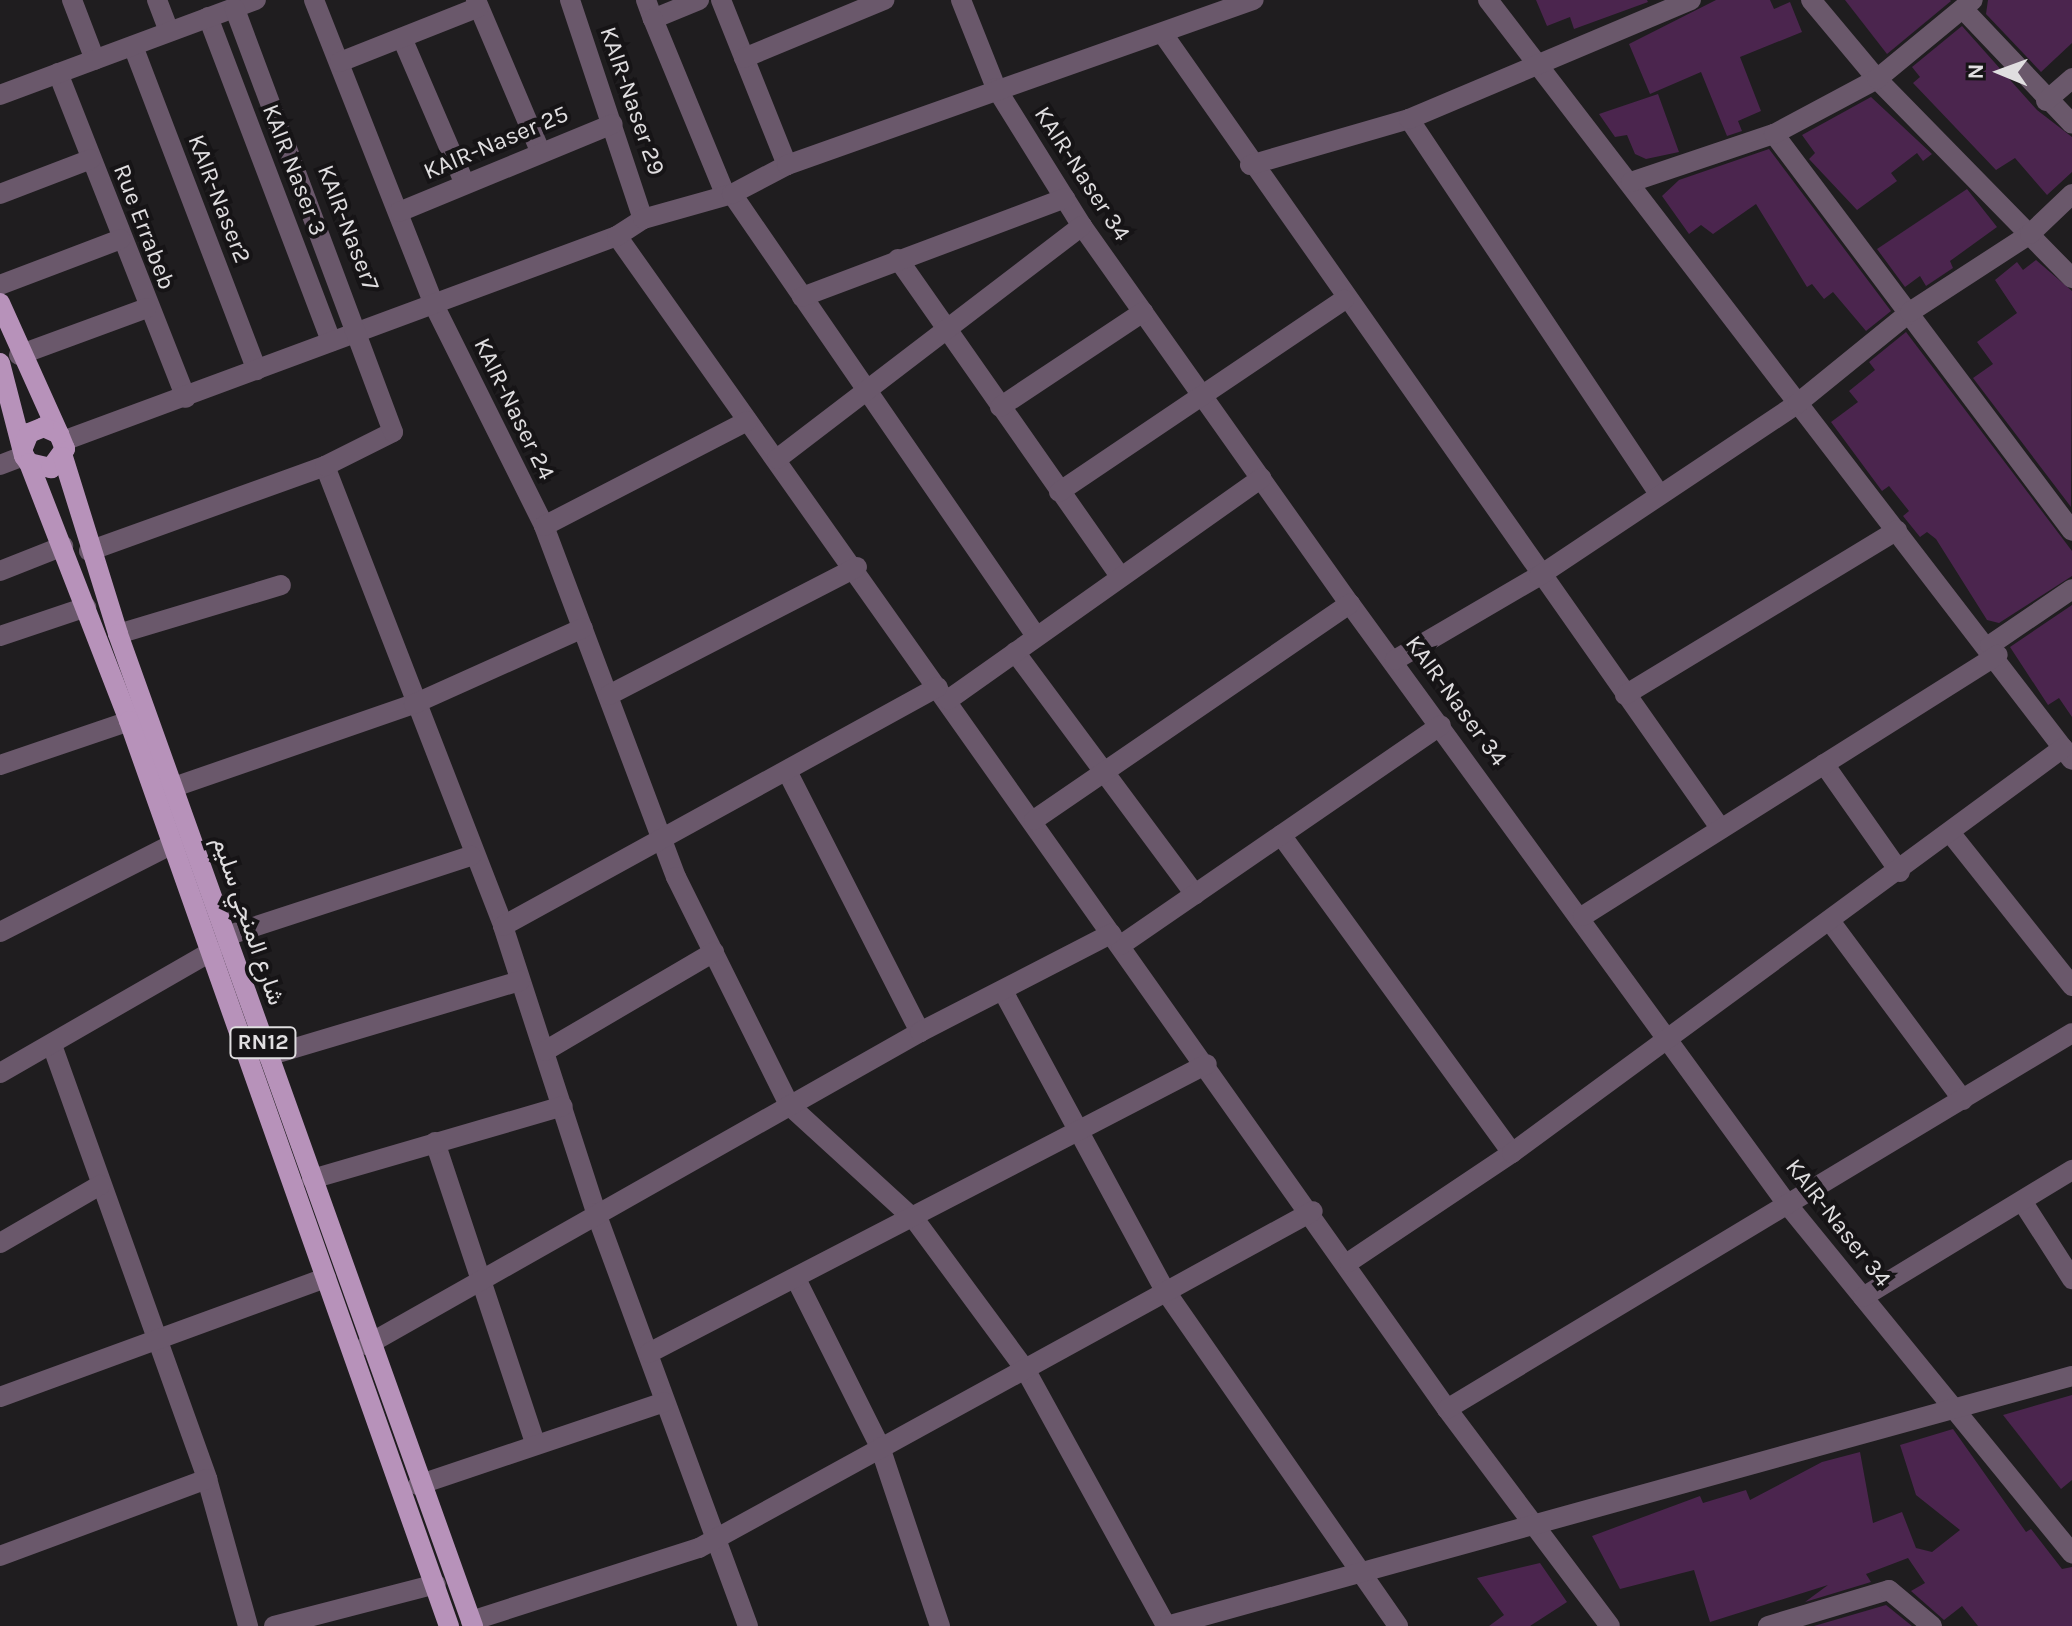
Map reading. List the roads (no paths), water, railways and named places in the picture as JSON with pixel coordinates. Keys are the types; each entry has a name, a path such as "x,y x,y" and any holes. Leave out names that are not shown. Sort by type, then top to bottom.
{"main road":[{"name":"شارع المنجي سليم","path":"0,303 25,456 63,546 173,844 268,1056 367,1345 472,1624"},
{"name":"شارع المنجي سليم","path":"9,359 62,444 89,551 174,787 219,944 326,1278 449,1626"},
{"path":"36,429 62,444 51,468 25,456 36,429"}],"street":[{"path":"72,0 95,60"},
{"path":"157,0 169,31"},
{"path":"0,95 256,0"},
{"name":"KAIR-Naser 24","path":"314,0 434,305 544,526 665,842 714,952 789,1105"},
{"name":"KAIR-Naser 29","path":"570,0 643,219"},
{"path":"699,0 650,9 728,192 1036,636"},
{"path":"721,0 787,165"},
{"path":"744,58 884,0"},
{"name":"KAIR-Naser 34","path":"961,0 996,88 1082,226 1350,604 1395,660 1583,916 1787,1204 1863,1297 1947,1408 2072,1554"},
{"path":"62,444 617,236 643,219 728,192 787,165 996,88 1163,34 1206,8 1254,0"},
{"path":"1349,1262 1512,1153 1830,921 2067,754 1994,650 1798,403 1488,0"},
{"path":"1250,165 1409,119 1691,0"},
{"path":"1811,0 1877,79 2072,278"},
{"path":"340,62 478,4 541,153"},
{"path":"1631,182 1774,134 1877,79 1968,5 2046,101 2072,124"},
{"name":"KAIR-Naser7","path":"235,9 361,332 393,432 325,466"},
{"name":"KAIR Naser 3","path":"208,17 331,341"},
{"path":"1163,34 1344,300 1721,829"},
{"path":"402,38 465,184"},
{"name":"KAIR-Naser2","path":"133,46 257,370"},
{"name":"Rue Errabeb","path":"58,73 147,308 186,398"},
{"path":"2046,101 2072,78"},
{"path":"1409,119 1658,492"},
{"name":"KAIR-Naser 25","path":"399,212 613,124"},
{"path":"1774,134 2072,531"},
{"path":"0,194 91,159"},
{"path":"1395,660 1539,576 1658,492 1798,403 1910,312 2030,234 2072,194"},
{"path":"802,297 1065,198"},
{"path":"777,459 947,324 1082,226"},
{"path":"617,236 747,421 857,567 1116,940 1313,1211 1447,1409 1610,1626"},
{"path":"0,285 121,239"},
{"path":"898,259 947,324 1000,407 1119,575"},
{"path":"1059,492 1201,393 1344,300"},
{"path":"9,359 147,308"},
{"path":"1000,407 1143,312"},
{"path":"544,526 747,421"},
{"path":"0,465 25,456"},
{"path":"89,551 325,466 471,856 503,926 596,1213 748,1626"},
{"path":"503,926 665,842 788,773 943,694 1015,652 1119,575 1261,478"},
{"path":"1625,695 1897,530"},
{"path":"0,571 63,546"},
{"path":"609,695 857,567"},
{"path":"118,634 281,585"},
{"path":"1583,916 1824,764 1994,650 2072,589"},
{"path":"1034,820 1350,604"},
{"path":"0,636 86,607"},
{"path":"174,787 414,704 583,628"},
{"path":"1015,652 1195,894"},
{"path":"0,765 129,721"},
{"path":"367,1345 920,1032 1116,940 1195,894 1441,725"},
{"path":"1824,764 1900,872"},
{"path":"788,773 920,1032"},
{"path":"1281,835 1512,1153"},
{"path":"1952,835 2072,986"},
{"path":"0,932 173,844"},
{"path":"0,1073 219,944 471,856"},
{"path":"1830,921 1963,1100"},
{"path":"545,1051 714,952"},
{"path":"268,1056 520,981"},
{"path":"1004,993 1080,1124 1164,1289 1398,1626"},
{"path":"1447,1409 2072,1033"},
{"path":"52,1045 154,1341 207,1479 248,1626"},
{"path":"649,1353 915,1220 1080,1124 1207,1064"},
{"path":"789,1105 915,1220 1025,1369 1167,1626 1361,1575 1947,1408 2072,1376"},
{"path":"312,1179 563,1106"},
{"path":"435,1142 535,1442"},
{"path":"1863,1297 2072,1170"},
{"path":"0,1243 100,1185"},
{"path":"2022,1201 2072,1279"},
{"path":"472,1624 717,1539 1164,1289 1313,1211"},
{"path":"0,1397 326,1278"},
{"path":"796,1279 880,1447 940,1626"},
{"path":"418,1485 535,1442 664,1402"},
{"path":"0,1556 207,1479"},
{"path":"274,1626 318,1619 436,1584"},
{"path":"1768,1626 1889,1590 1932,1626"}]}
